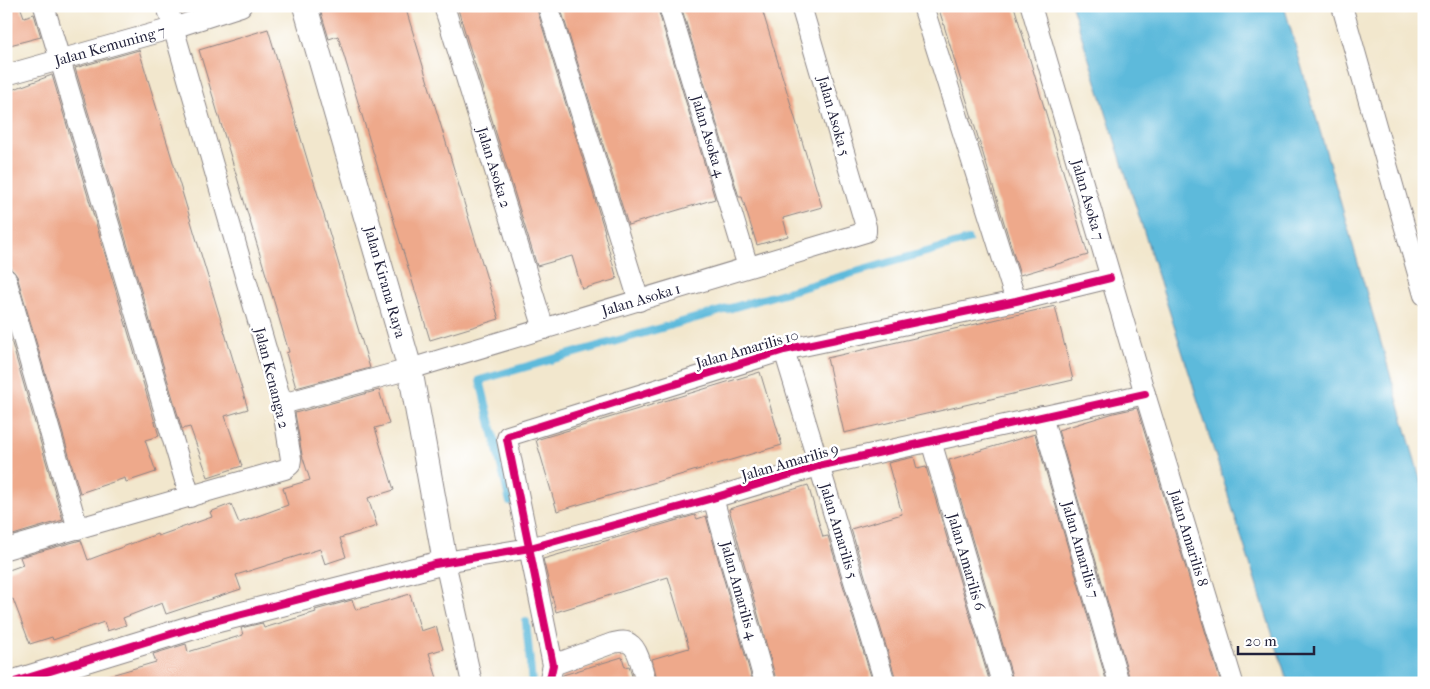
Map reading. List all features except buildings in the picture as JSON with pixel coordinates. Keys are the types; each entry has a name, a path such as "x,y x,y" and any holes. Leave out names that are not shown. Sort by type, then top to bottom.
{"street":[{"path":"44,6 190,497"},
{"name":"Jalan Kenanga 2","path":"6,549 285,469 290,465 291,458 282,404 167,6"},
{"name":"Jalan Kemuning 7","path":"6,75 173,28 241,6"},
{"name":"Jalan Kirana Raya","path":"305,6 410,369 445,562"},
{"name":"Jalan Asoka 2","path":"444,6 544,329"},
{"path":"548,6 639,301"},
{"name":"Jalan Asoka 4","path":"669,6 748,267"},
{"name":"Jalan Asoka 5","path":"801,6 866,227"},
{"path":"923,6 1016,301"},
{"name":"Jalan Asoka 7","path":"1030,6 1145,394"},
{"path":"1342,6 1423,291"},
{"name":"Jalan Asoka 1","path":"282,404 410,369 862,234 866,232 866,227"},
{"name":"Jalan Amarilis 10","path":"530,548 507,439 508,436 784,350 1016,301 1110,278"},
{"path":"6,279 78,529"},
{"name":"Jalan Amarilis 5","path":"784,350 885,683"},
{"name":"Jalan Amarilis 9","path":"445,562 530,548 713,498 818,466 1145,394"},
{"name":"Jalan Amarilis 8","path":"1145,394 1233,683"},
{"name":"Jalan Amarilis 7","path":"1042,416 1119,683"},
{"name":"Jalan Amarilis 6","path":"931,441 1002,683"},
{"name":"Jalan Amarilis 4","path":"713,498 765,683"},
{"path":"530,548 551,674 613,643 624,642 631,644 635,650 646,683"},
{"path":"11,683 207,623 445,562 472,683"}],"water":[{"path":"1072,6 1284,6 1424,492 1424,683 1288,683"}],"waterway":[{"path":"510,502 480,380 968,240"},
{"path":"526,622 532,683"}],"cycle path":[{"path":"549,683 553,665 507,439 508,436 784,350 1016,301 1110,278"},
{"path":"11,683 207,623 435,564 530,548 713,498 818,466 1145,394"}]}
